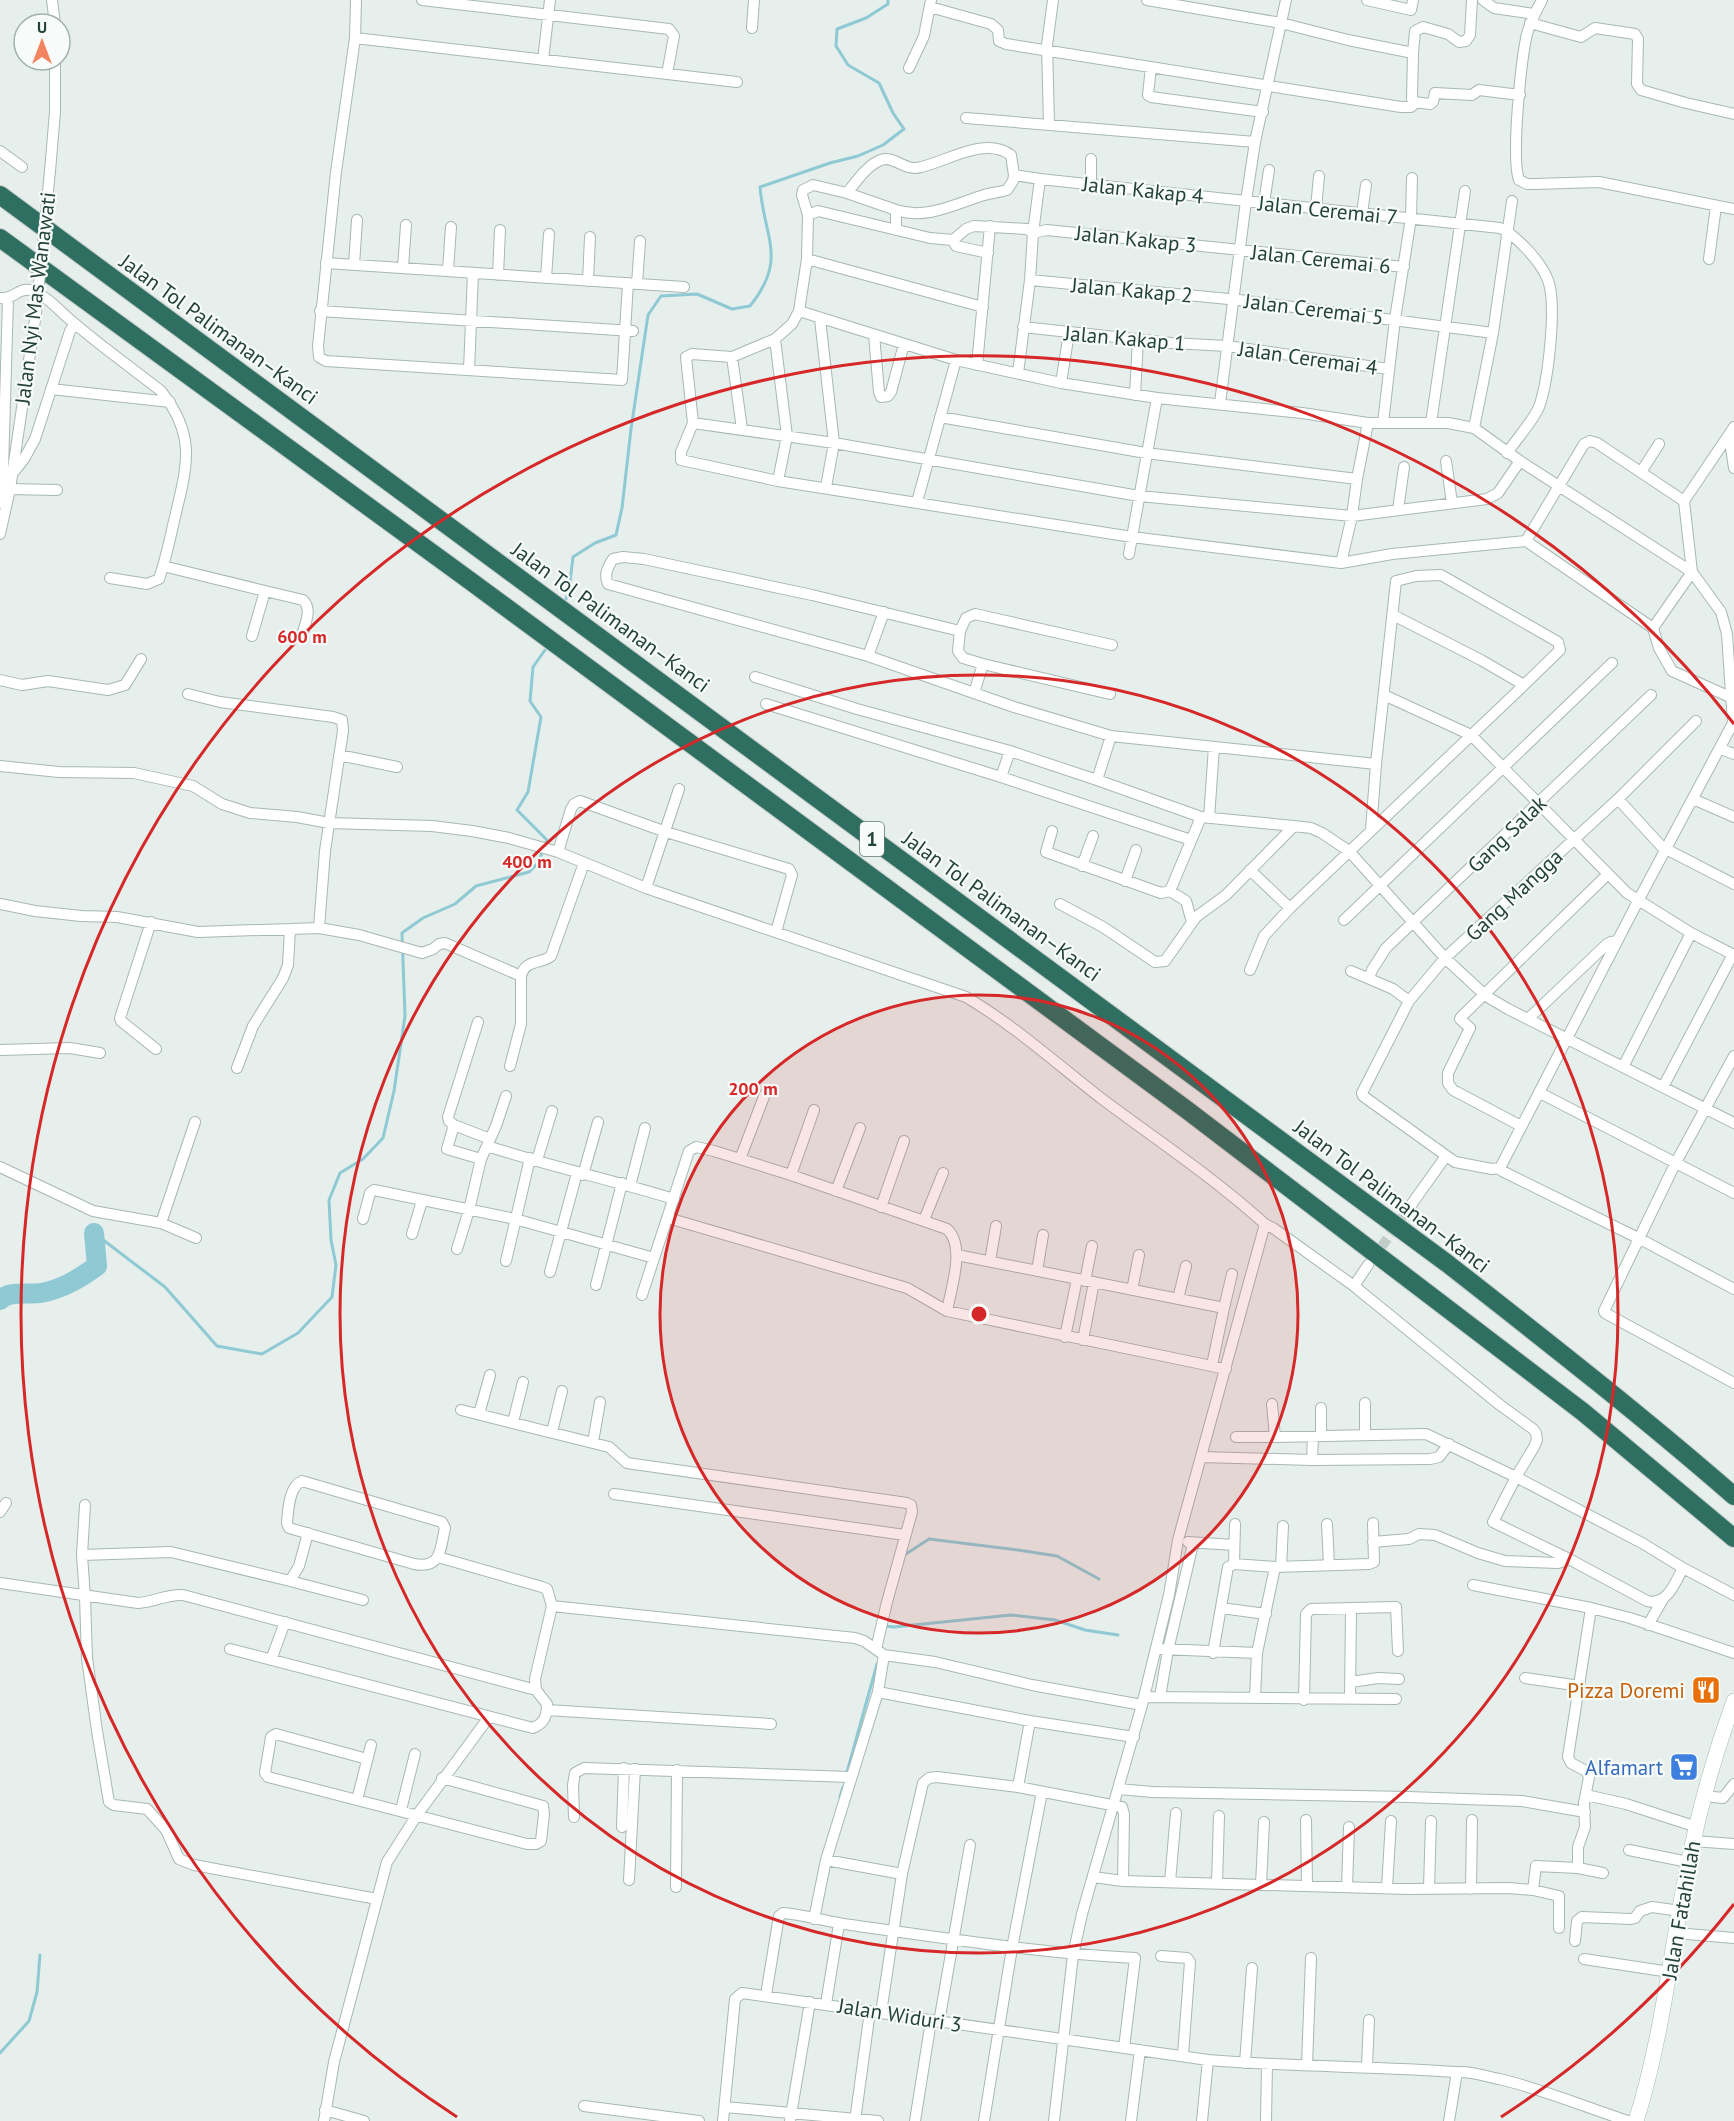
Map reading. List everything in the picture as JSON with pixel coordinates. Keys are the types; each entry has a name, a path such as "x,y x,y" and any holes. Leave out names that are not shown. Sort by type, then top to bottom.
{"highway":[{"name":"Jalan Tol Palimanan–Kanci","path":"0,195 1448,1264 1588,1373 1734,1496"},
{"name":"1","path":"0,238 479,587 1187,1110 1583,1412 1734,1538"}],"street":[{"path":"356,0 355,38 320,311 319,357 326,361 622,380 640,241"},
{"path":"422,0 669,29 674,36 668,74"},
{"path":"543,60 550,0"},
{"path":"752,28 754,0"},
{"path":"1048,124 1047,51 1053,0"},
{"path":"1147,0 1281,23 1348,40 1413,52"},
{"path":"1220,403 1246,201 1286,0"},
{"path":"1367,0 1412,5 1417,29 1413,52 1413,101 1432,103 1435,93 1472,95 1479,90 1520,95"},
{"path":"1417,29 1423,27 1434,29 1448,34 1459,42 1466,41 1470,35 1472,0"},
{"path":"1483,0 1494,8 1581,37 1595,28 1635,34 1638,39 1637,84 1641,90 1734,114"},
{"path":"1542,0 1532,19 1523,54 1517,167 1519,180 1522,183 1535,184 1599,182 1734,209"},
{"path":"909,68 924,36 930,4 991,24 998,30 999,40 1003,43 1407,108 1414,106 1416,102"},
{"path":"355,38 737,82"},
{"path":"1151,67 1148,95 1151,97 1263,112"},
{"name":"Jalan Nyi Mas Wanawati","path":"0,534 10,489 36,313 55,112 56,72"},
{"path":"966,118 1256,142"},
{"path":"847,193 871,167 884,159 890,159 907,168 918,168 959,154 987,148 1006,151 1011,155 1014,175 1007,190 927,214 911,214 847,193 813,185 807,186 802,195 808,216 807,259 799,311 792,324 775,339 732,357 692,354 686,357 693,423 681,452 681,460 778,481 1132,537 1341,564 1392,554 1526,541 1653,628 1659,648 1672,671 1730,697"},
{"path":"0,151 22,167"},
{"path":"1091,159 1091,185"},
{"path":"1264,203 1269,170"},
{"name":"Jalan Kakap 4","path":"1014,175 1246,201"},
{"path":"1316,208 1319,176"},
{"path":"1383,423 1395,319 1411,218 1412,178"},
{"path":"1018,373 1040,179"},
{"path":"1362,213 1366,185"},
{"path":"1431,423 1465,191"},
{"name":"Jalan Ceremai 7","path":"1246,201 1460,223 1500,228 1509,232"},
{"path":"1474,428 1493,333 1512,201"},
{"path":"1709,259 1716,206"},
{"path":"896,210 896,230"},
{"path":"808,216 818,211 930,238 953,240 956,246 988,253"},
{"path":"354,265 357,220"},
{"path":"403,268 406,225"},
{"path":"977,365 990,226"},
{"name":"Jalan Kakap 3","path":"953,240 969,227 990,226 1027,229 1033,233 1047,230 1239,250"},
{"path":"448,272 451,227"},
{"path":"498,275 501,230"},
{"path":"1507,453 1538,409 1551,338 1551,302 1547,277 1532,256 1509,232"},
{"path":"546,278 549,234"},
{"path":"588,281 590,237"},
{"name":"Jalan Ceremai 6","path":"1239,250 1404,267"},
{"path":"807,259 983,307"},
{"path":"326,263 684,287"},
{"path":"469,370 473,273"},
{"name":"Jalan Kakap 2","path":"1030,280 1234,300"},
{"path":"2,521 4,298 17,292 30,290 44,298 161,391 170,402 182,427 188,454 186,473 159,579 147,585 110,579"},
{"name":"Jalan Ceremai 5","path":"1234,300 1493,333"},
{"path":"320,311 629,331"},
{"path":"799,311 956,360 1061,383 1158,398 1220,403 1368,423 1456,424 1474,428 1507,453 1692,573 1721,612 1732,664 1730,697 1733,723 1500,1168"},
{"path":"820,319 834,443 826,487"},
{"path":"12,474 35,439 70,331 75,324"},
{"name":"Jalan Kakap 1","path":"1023,327 1138,340 1227,346"},
{"path":"1061,383 1069,333"},
{"path":"874,335 881,397 888,396 891,392 904,344"},
{"path":"775,339 787,436 778,481"},
{"path":"1135,394 1138,340"},
{"name":"Jalan Ceremai 4","path":"1227,346 1389,369"},
{"path":"732,357 742,429"},
{"path":"917,502 956,360"},
{"path":"51,389 170,402"},
{"path":"1129,554 1158,398"},
{"path":"940,417 1146,453 1357,479"},
{"path":"693,423 834,443 1139,496 1352,516 1486,499 1498,493 1520,461"},
{"path":"1341,564 1368,423"},
{"path":"1732,431 1734,468"},
{"path":"1653,628 1692,573 1684,501 1732,431"},
{"path":"1526,541 1584,444 1590,441 1597,442 1684,501"},
{"path":"1641,472 1659,444"},
{"path":"1446,461 1452,503"},
{"path":"1398,510 1404,467"},
{"path":"10,489 57,490"},
{"path":"960,631 644,559 623,557 613,560 605,578 608,584 868,656 974,693 1111,736 1376,764"},
{"path":"163,567 303,600 307,604 308,612 303,632"},
{"path":"1250,970 1264,936 1290,908 1560,650 1558,642 1448,579 1435,574 1396,581 1371,830"},
{"path":"252,636 265,591"},
{"path":"1721,612 1734,609"},
{"path":"868,656 884,612"},
{"path":"1110,694 983,664 963,658 958,651 960,631 966,618 975,614 1112,645"},
{"path":"1393,615 1524,685"},
{"path":"0,680 22,685 48,681 108,690 125,685 141,659"},
{"path":"1344,920 1612,663"},
{"path":"974,693 983,664"},
{"path":"755,677 1010,751 1205,818 1311,828 1349,851 1445,958 1494,1002 1734,1123"},
{"path":"188,694 220,702 342,720 343,731 329,822 319,928"},
{"path":"1384,695 1471,735 1607,875 1638,901 1691,933 1734,954 1663,1087"},
{"name":"Gang Salak","path":"1369,978 1381,954 1651,695"},
{"path":"812,718 819,697"},
{"path":"766,704 1001,777 1191,840"},
{"name":"Gang Mangga","path":"1446,1156 1363,1096 1362,1093 1409,1001 1445,958 1618,799 1696,721"},
{"path":"1097,780 1111,736"},
{"path":"1170,891 1191,840 1205,818 1215,747"},
{"path":"1721,749 1734,754"},
{"path":"1001,777 1010,751"},
{"path":"339,755 397,767"},
{"path":"0,766 59,772 134,773 193,786 222,804 250,813 329,822 442,827 472,831 534,845 555,851 646,888 966,998 991,1012 1103,1100 1212,1179 1265,1224 1354,1286 1500,1405 1533,1429 1537,1440 1534,1447 1492,1522 1647,1602 1654,1603 1663,1599"},
{"path":"646,888 679,789"},
{"path":"1618,799 1667,850 1734,884"},
{"path":"1693,799 1734,818"},
{"path":"555,851 571,808 580,801 666,832 792,871 776,932"},
{"path":"1060,904 1103,927 1155,962 1165,961 1192,922 1226,895 1294,826"},
{"path":"1052,831 1046,852 1161,893 1170,891 1186,901 1192,922"},
{"path":"1082,866 1092,836"},
{"path":"1125,881 1136,850"},
{"path":"510,1066 521,1024 523,970 535,961 547,960 551,956 584,863"},
{"path":"1250,870 1290,908"},
{"path":"1521,1126 1453,1090 1448,1083 1448,1073 1470,1028 1460,1019 1607,875"},
{"path":"0,904 35,912 117,917 198,932 319,928 359,935 422,953 445,943 522,976"},
{"path":"151,922 120,1018 156,1049"},
{"path":"237,1068 253,1026 283,978 288,965 290,929"},
{"path":"1623,1067 1691,933"},
{"path":"1528,1019 1607,944 1617,941"},
{"path":"1351,971 1393,989 1409,1001"},
{"path":"478,1022 448,1117 449,1121 489,1143 533,1159 674,1199"},
{"path":"0,1050 70,1048 100,1053"},
{"path":"1734,1056 1675,1164 1605,1308 1605,1313 1734,1383"},
{"path":"1540,1093 1734,1193"},
{"path":"740,1159 765,1094"},
{"path":"457,1250 481,1159 506,1096"},
{"path":"791,1175 814,1110"},
{"path":"506,1262 533,1159 552,1111"},
{"path":"161,1223 195,1122"},
{"path":"550,1272 561,1231 598,1122"},
{"path":"454,1125 447,1149 481,1159"},
{"path":"596,1285 606,1244 645,1128"},
{"path":"836,1191 860,1128"},
{"path":"881,1207 904,1141"},
{"path":"642,1295 689,1151 692,1148 701,1148 791,1175 947,1229 957,1247 957,1255 947,1311"},
{"path":"1406,1212 1446,1156 1463,1164 1492,1169 1500,1168 1734,1289"},
{"path":"0,1167 93,1211 161,1223 196,1238"},
{"path":"924,1220 943,1173"},
{"path":"363,1219 370,1193 374,1190 516,1219 654,1258"},
{"path":"412,1234 422,1201"},
{"path":"668,1218 907,1288 947,1311 1065,1337 1212,1365 1226,1370"},
{"path":"1054,2121 1072,1955 1134,1737 1169,1595 1179,1540 1265,1224"},
{"path":"990,1262 996,1226"},
{"path":"1036,1271 1043,1235"},
{"path":"1065,1337 1085,1281 1092,1246"},
{"path":"957,1255 1224,1308"},
{"path":"1132,1290 1139,1255"},
{"path":"1354,1286 1368,1265"},
{"path":"1179,1299 1186,1266"},
{"path":"1212,1365 1232,1274"},
{"path":"1083,1340 1085,1281"},
{"path":"479,1414 490,1375"},
{"path":"513,1422 523,1382"},
{"path":"552,1432 562,1391"},
{"path":"593,1442 600,1402"},
{"path":"1365,1403 1365,1435"},
{"path":"1272,1404 1275,1437"},
{"path":"1312,1460 1321,1408"},
{"path":"461,1410 609,1447 624,1462 630,1464 911,1505 912,1512 886,1602 878,1692 826,1860 814,1919"},
{"path":"1236,1437 1426,1434 1516,1477 1642,1543 1734,1595"},
{"path":"1201,1457 1312,1460 1435,1459 1449,1444"},
{"path":"302,1481 442,1522 445,1527 438,1557 429,1565 414,1564 289,1527 286,1523 292,1491 297,1483 302,1481"},
{"path":"614,1494 905,1535"},
{"path":"85,1505 82,1555 86,1597 87,1658 109,1802 114,1805 147,1809 166,1830 179,1859 194,1865 377,1899"},
{"path":"1213,1653 1228,1567 1234,1564 1278,1567 1370,1564 1374,1562 1373,1523"},
{"path":"1234,1564 1235,1524"},
{"path":"1327,1524 1329,1566"},
{"path":"1255,1698 1257,1653 1278,1567 1283,1526"},
{"path":"290,1581 299,1566 308,1533"},
{"path":"1373,1542 1409,1539 1419,1534 1426,1534 1435,1535 1504,1561 1558,1563 1569,1560"},
{"path":"1179,1540 1193,1544 1234,1545"},
{"path":"1161,1697 1168,1650 1193,1544"},
{"path":"82,1555 171,1552 363,1600"},
{"path":"230,1649 533,1728 541,1724 546,1718 547,1704 536,1690 535,1679 552,1606 547,1589 438,1557"},
{"path":"1648,1625 1683,1568"},
{"path":"0,1583 138,1603 149,1603 170,1594 183,1595 536,1690"},
{"path":"1473,1585 1591,1608 1680,1634 1734,1653"},
{"path":"552,1606 855,1638 880,1652 975,1670 1032,1685 1143,1701 1161,1697 1396,1699"},
{"path":"1304,1700 1306,1614 1311,1609 1396,1607 1398,1651"},
{"path":"1221,1608 1266,1614"},
{"path":"1578,1868 1578,1847 1583,1835 1588,1774 1571,1763 1568,1757 1591,1608"},
{"path":"1350,1699 1352,1609"},
{"path":"271,1660 285,1622"},
{"path":"1155,1648 1213,1653 1257,1653"},
{"path":"1351,1682 1378,1678 1399,1679"},
{"path":"1525,1678 1580,1686"},
{"path":"878,1692 1134,1737"},
{"name":"Jalan Fatahillah","path":"1636,2121 1647,2087 1662,2020 1688,1862 1704,1796 1734,1701"},
{"path":"547,1710 771,1724"},
{"path":"364,2121 325,2115 334,2062 387,1862 442,1778 489,1717"},
{"path":"1018,1787 1030,1720"},
{"path":"367,1759 276,1734 271,1737 265,1771 268,1777 528,1844 541,1841 543,1806 442,1778"},
{"path":"357,1800 370,1744"},
{"path":"401,1810 415,1754"},
{"path":"574,1817 575,1773 584,1768 850,1777"},
{"path":"622,1827 629,1768"},
{"path":"629,1768 629,1880"},
{"path":"676,1887 677,1770"},
{"path":"855,2120 894,1931 902,1874 923,1783 929,1778 937,1777 1018,1787 1122,1807 1124,1814 1123,1881"},
{"path":"1704,1796 1723,1798 1734,1784"},
{"path":"1119,1789 1152,1792 1522,1801 1585,1812"},
{"path":"984,2121 1012,1948 1042,1792"},
{"path":"1586,1795 1626,1804 1695,1834 1734,1844"},
{"path":"1170,1882 1176,1813"},
{"path":"1217,1883 1219,1816"},
{"path":"1306,1820 1307,1885"},
{"path":"1471,1889 1472,1820"},
{"path":"1387,1888 1391,1821"},
{"path":"1429,1888 1431,1821"},
{"path":"1261,1885 1264,1822"},
{"path":"1347,1887 1349,1827"},
{"path":"915,2121 970,1845"},
{"path":"1629,1850 1688,1862"},
{"path":"826,1860 902,1874"},
{"path":"1533,1890 1536,1866 1578,1868 1603,1873"},
{"path":"1093,1877 1123,1881 1533,1890 1559,1896 1561,1900 1559,1929"},
{"path":"1575,1941 1577,1922 1582,1917 1634,1919 1640,1911 1652,1907 1680,1911"},
{"path":"766,1995 779,1916 787,1913 839,1924 1012,1948 1072,1955 1135,1958 1124,2048"},
{"path":"826,2004 839,1924"},
{"path":"1676,1933 1734,1938"},
{"path":"1161,1956 1187,1958 1190,1962 1183,2055"},
{"path":"1307,2065 1311,1958"},
{"path":"1584,1959 1670,1972"},
{"path":"1245,2063 1252,1968"},
{"name":"Jalan Widuri 3","path":"725,2107 735,1999 742,1993 1208,2060 1478,2073 1558,2096 1628,2121"},
{"path":"790,2117 810,2002"},
{"path":"1367,2066 1369,2020"},
{"path":"1131,2121 1140,2050"},
{"path":"1202,2121 1208,2060"},
{"path":"1266,2121 1267,2064"},
{"path":"1449,2121 1457,2072"},
{"path":"584,2106 699,2121"},
{"path":"723,2121 725,2107 790,2117 878,2121"}],"waterway":[{"path":"566,599 573,557 595,543 616,535 622,508 648,315 661,296 697,294 732,309 750,306 762,289 771,261 771,248 760,187 858,156 883,145 904,129 893,113 879,83 848,65 836,46 837,29 866,18 888,4 888,0"},
{"path":"94,1233 165,1287 217,1346 262,1354 298,1333 332,1297 336,1265 331,1240 329,1200 340,1173 363,1159 383,1138 394,1091 405,1016 402,933 423,918 455,904 476,886 529,872 538,863 547,840 517,810 528,792 541,717 530,701 533,667 545,650"},
{"path":"0,1300 14,1294 41,1293 57,1289 97,1266 94,1233"},
{"path":"906,1554 929,1539 1018,1550 1057,1556 1099,1579"},
{"path":"885,1626 1011,1615 1055,1620 1085,1630 1118,1635"},
{"path":"847,1772 877,1664"},
{"path":"840,1797 843,1787"},
{"path":"0,2053 29,2021 37,1992 40,1955"}],"tunnel":[{"path":"1373,1259 1406,1212"}],"place":[{"name":"Pizza Doremi","path":"1706,1690"},
{"name":"Alfamart","path":"1684,1767"}]}
